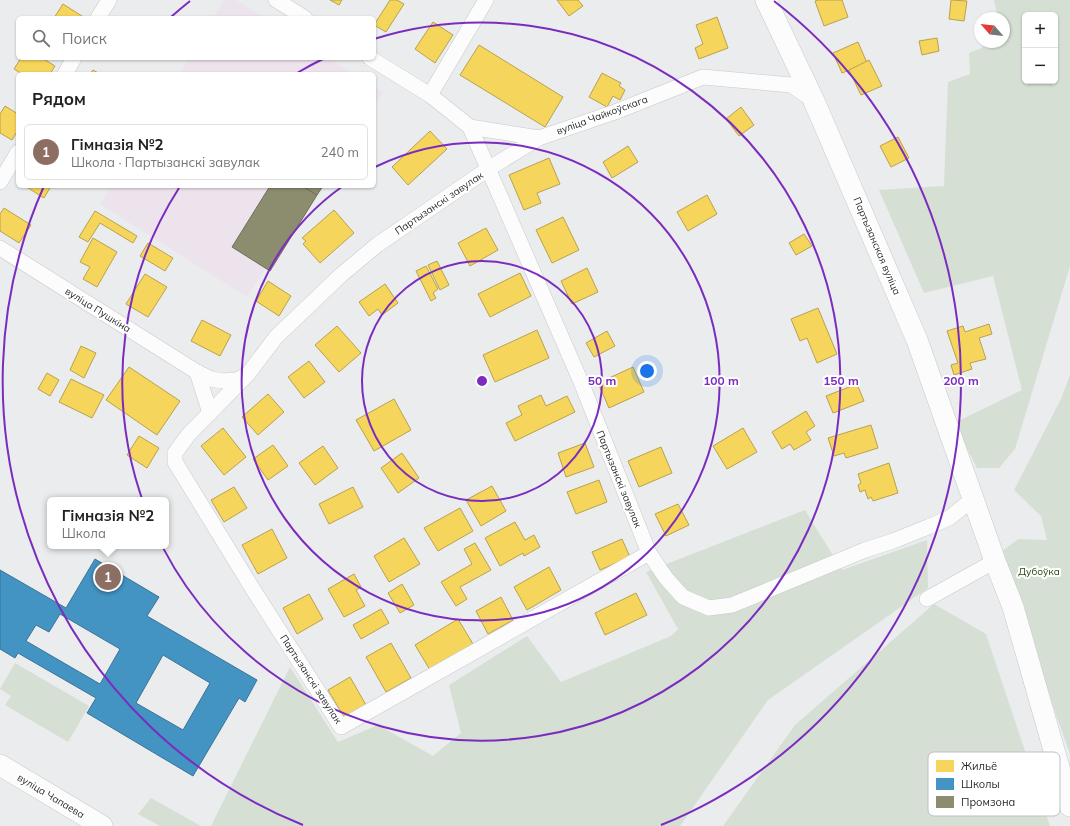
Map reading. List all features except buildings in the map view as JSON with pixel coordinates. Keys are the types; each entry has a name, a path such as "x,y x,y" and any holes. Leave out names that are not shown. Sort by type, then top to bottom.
{"main road":[{"name":"Партызанская вуліца","path":"766,0 814,101 917,340 995,561 1013,607 1055,752"},
{"name":"вуліца Чапаева","path":"0,765 102,826"},
{"name":"Партызанская вуліца","path":"1060,771 1070,806"}],"street":[{"path":"99,16 109,0"},
{"path":"276,0 303,16"},
{"path":"430,94 486,0"},
{"path":"65,72 73,60"},
{"path":"373,60 430,94 470,127 488,169"},
{"name":"вуліца Чайкоўскага","path":"488,169 539,138 615,112 703,77 791,85 814,101"},
{"path":"470,127 539,138"},
{"path":"0,182 16,155"},
{"name":"Партызанскі завулак","path":"649,553 341,726 254,591 175,462 175,453 190,434 248,374 276,337 341,275 377,245 488,169 578,374 649,553 666,578 683,597 709,608 732,605 865,550 893,541 949,518 973,499"},
{"name":"вуліца Пушкіна","path":"0,248 197,372"},
{"path":"197,372 222,381 237,380 248,374"},
{"path":"197,372 210,413"},
{"path":"927,599 995,561"}],"shaded area":[{"path":"224,0 236,0 262,16 214,16"},
{"path":"188,60 331,60 351,72 180,72"},
{"path":"376,88 383,92 376,104"},
{"path":"110,188 323,188 270,272 265,269 247,297 100,204"}],"green space":[{"path":"994,0 1070,0 1070,266 1015,449 999,468 977,468 954,423 1022,390 993,276 924,293 879,190 944,186 948,82 970,74 969,53 982,48 1010,48 1010,12 997,12"},
{"name":"Дубоўка","path":"1070,375 1070,754 1000,553 1018,539 1047,540 1041,516 1014,490 1061,399"},
{"path":"805,510 842,570 927,540 928,588 768,700 680,826 211,826 290,667 338,742 378,725 433,756 461,733 449,685 527,636 561,682 671,636 678,629 646,572"},
{"path":"934,604 986,634 1025,752 928,752 928,816 1047,816 1050,826 723,826 795,725"},
{"path":"15,663 89,706 68,742 5,705 11,696 0,689"},
{"path":"151,798 201,826 160,826 138,814"}],"place":[{"name":"Гімназія №2","path":"108,577"}]}
